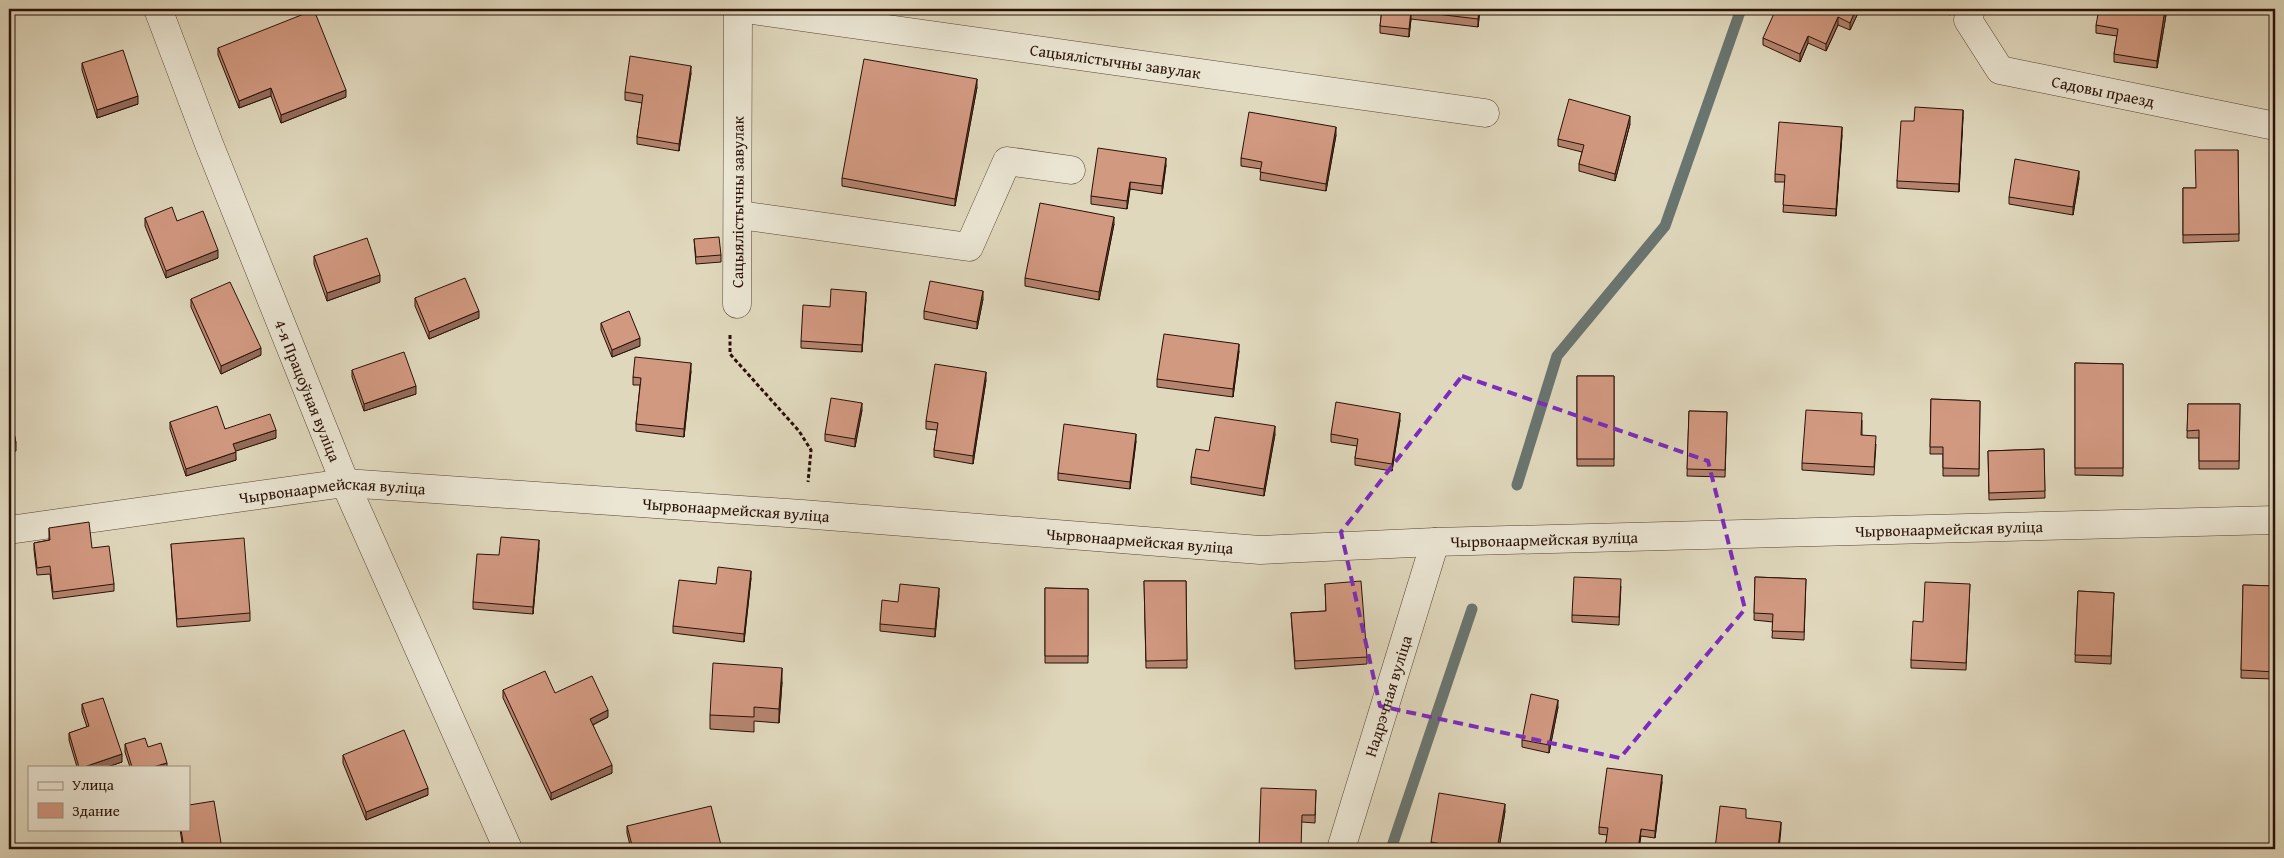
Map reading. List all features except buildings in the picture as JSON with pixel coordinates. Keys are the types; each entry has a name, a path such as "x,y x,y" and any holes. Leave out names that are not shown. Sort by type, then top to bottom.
{"street":[{"name":"4-я Працоўная вуліца","path":"158,9 209,144 345,483 508,849"},
{"name":"Сацыялістычны завулак","path":"737,304 738,9"},
{"name":"Сацыялістычны завулак","path":"745,9 1485,113"},
{"name":"Садовы праезд","path":"1972,9 1968,20 2000,70 2275,126"},
{"path":"738,215 969,247 1007,161 1071,170"},
{"name":"Чырвонаармейская вуліца","path":"9,530 345,483 802,514 1260,550 1435,542 2275,520"},
{"name":"Надрэчная вуліца","path":"1341,849 1435,542"}],"path":[{"path":"737,304 729,340 730,354 799,431 811,450 809,476 802,514"}],"highlighted area":[{"path":"1462,376 1708,461 1745,609 1620,758 1380,706 1341,532"}],"waterway":[{"path":"1517,485 1557,356 1665,226 1741,9"},
{"path":"1391,849 1472,609"}]}
